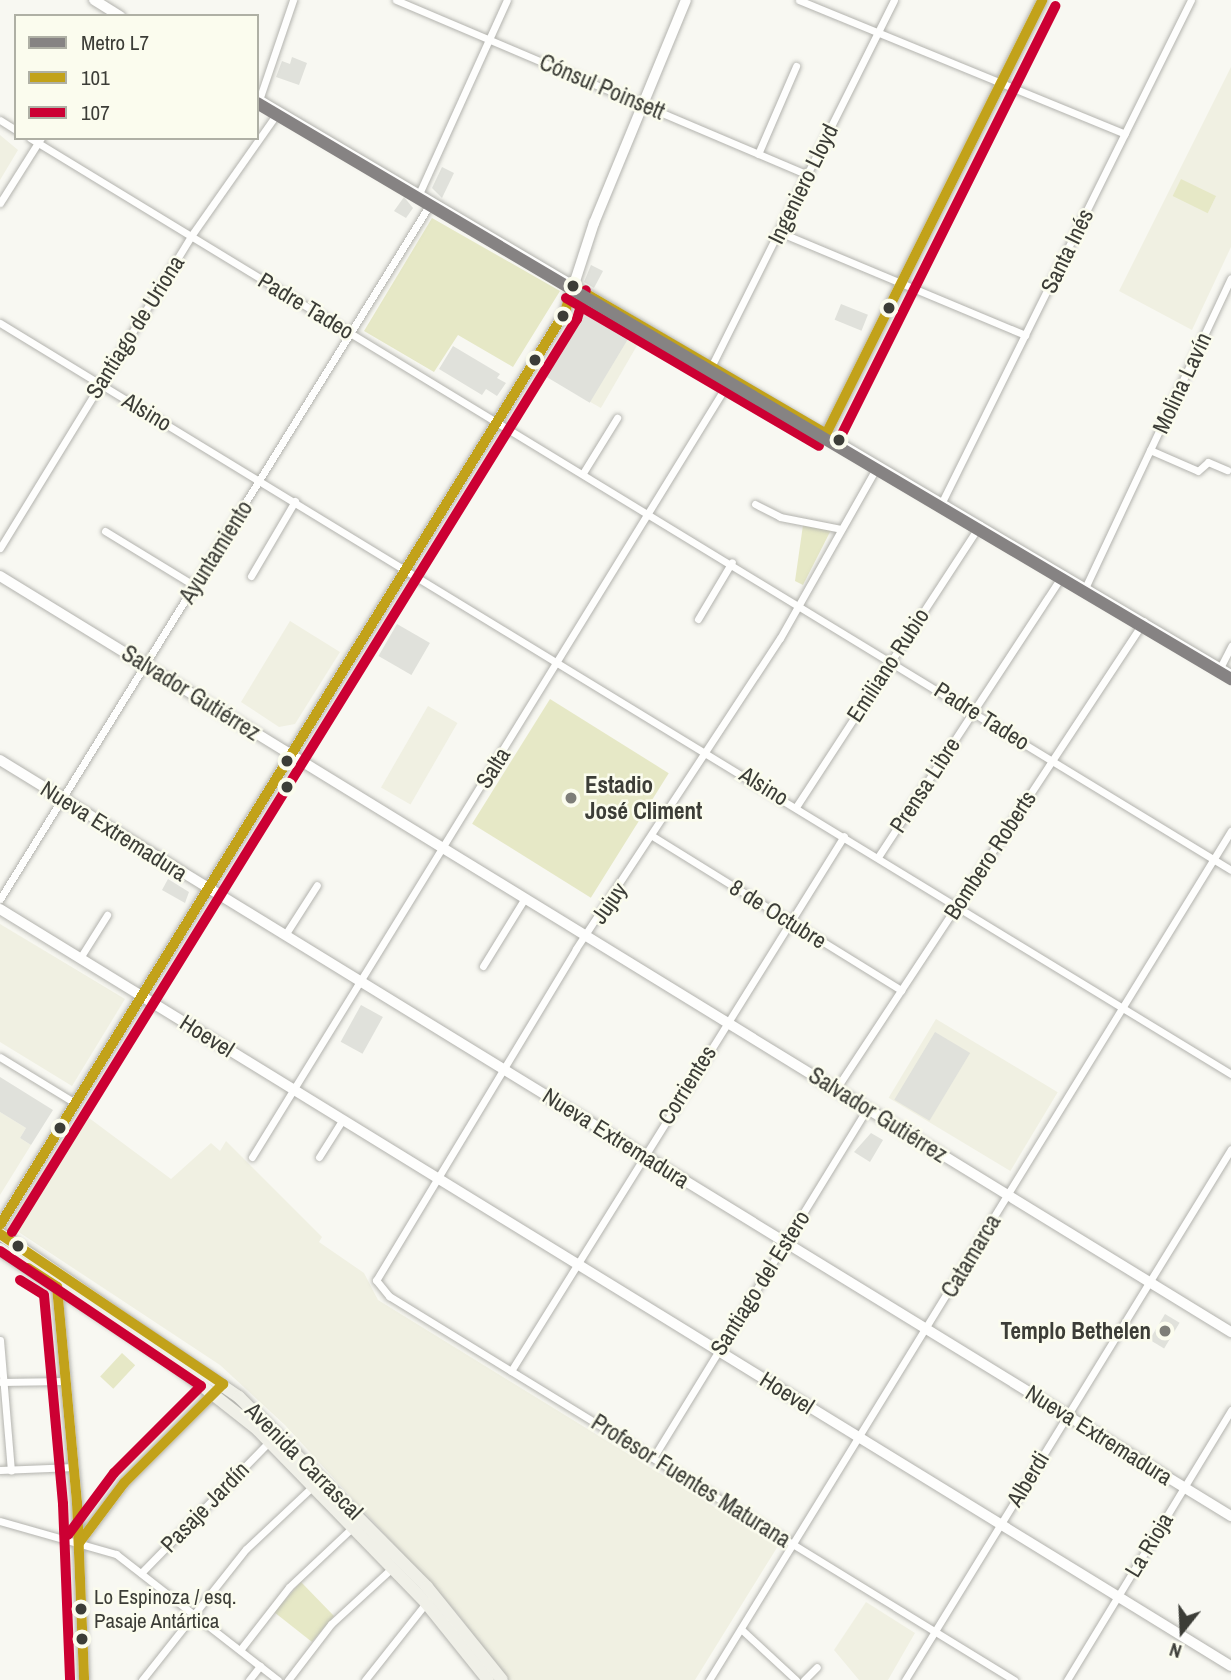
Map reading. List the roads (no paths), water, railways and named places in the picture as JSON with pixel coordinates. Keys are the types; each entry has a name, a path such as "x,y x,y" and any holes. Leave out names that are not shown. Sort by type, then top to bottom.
{"main road":[{"path":"94,0 117,14"},
{"path":"0,1225 565,312 643,105 686,0"},
{"path":"826,434 1042,0"},
{"path":"259,100 430,204 1064,573 1231,675"},
{"name":"Salvador Gutiérrez","path":"0,576 1231,1332"},
{"name":"Nueva Extremadura","path":"0,760 1231,1516"},
{"name":"Hoevel","path":"0,909 1231,1666"},
{"name":"Avenida Carrascal","path":"0,1234 219,1388 302,1455 427,1587 502,1680"},
{"name":"Avenida Carrascal","path":"0,1249 219,1388 426,1602 486,1679"},
{"path":"57,1287 74,1467 84,1680"},
{"path":"79,1542 124,1483 219,1388"}],"street":[{"path":"259,96 293,0"},
{"name":"Cónsul Poinsett","path":"396,0 808,174"},
{"path":"418,196 507,0"},
{"path":"799,0 1000,85 1125,134"},
{"name":"Ingeniero Lloyd","path":"711,367 894,0"},
{"name":"Santa Inés","path":"943,502 1191,0"},
{"path":"758,154 796,66"},
{"name":"Santiago de Uriona","path":"259,138 278,111"},
{"name":"Santiago de Uriona","path":"0,548 191,236 258,140"},
{"path":"0,203 39,141"},
{"name":"Padre Tadeo","path":"39,141 191,236 732,562 1231,870"},
{"name":"Ayuntamiento","path":"0,899 430,204"},
{"path":"779,232 1025,335"},
{"name":"Molina Lavín","path":"1086,586 1231,278"},
{"name":"Alsino","path":"0,323 709,752 1231,1074"},
{"name":"Salta","path":"252,1157 559,662 731,378"},
{"path":"583,473 617,418"},
{"name":"Molina Lavín","path":"1150,450 1198,471 1208,462 1227,470"},
{"name":"Jujuy","path":"377,1276 502,1068 709,752 878,465"},
{"path":"251,576 295,501"},
{"path":"755,503 779,517 841,529"},
{"name":"Emiliano Rubio","path":"796,807 980,524"},
{"path":"105,531 195,586"},
{"path":"698,619 732,562"},
{"name":"Prensa Libre","path":"878,857 1064,573"},
{"name":"Bombero Roberts","path":"836,1090 1143,621"},
{"path":"1220,668 1231,646"},
{"name":"Catamarca","path":"709,1680 1231,831"},
{"name":"Corrientes","path":"510,1371 844,836"},
{"name":"8 de Octubre","path":"654,837 901,990"},
{"path":"285,935 317,885"},
{"path":"484,966 525,898"},
{"path":"80,958 107,915"},
{"path":"0,1057 75,1103"},
{"name":"Santiago del Estero","path":"653,1458 867,1109"},
{"path":"319,1157 343,1119"},
{"name":"Alberdi","path":"905,1680 1231,1149"},
{"name":"Profesor Fuentes Maturana","path":"377,1276 383,1292 1014,1680"},
{"path":"0,1340 11,1471"},
{"path":"2,1382 66,1381"},
{"name":"La Rioja","path":"1067,1680 1231,1410"},
{"name":"Pasaje Jardín","path":"141,1573 269,1442"},
{"path":"0,1470 74,1467"},
{"path":"142,1680 246,1549 313,1486"},
{"path":"0,1521 111,1551 278,1680"},
{"path":"240,1650 289,1587 353,1527"},
{"path":"288,1680 331,1624 392,1567"},
{"path":"365,1680 426,1602"},
{"path":"741,1629 796,1680"},
{"path":"249,1680 260,1666"},
{"path":"804,1680 817,1667"}],"metro line":[{"name":"L7","path":"259,104 1231,679"}],"place":[{"name":"Estadio José Climent","path":"571,798"},
{"name":"Templo Bethelen","path":"1165,1331"},
{"name":"Lo Espinoza / esq. Pasaje Antártica","path":"81,1609"}]}
